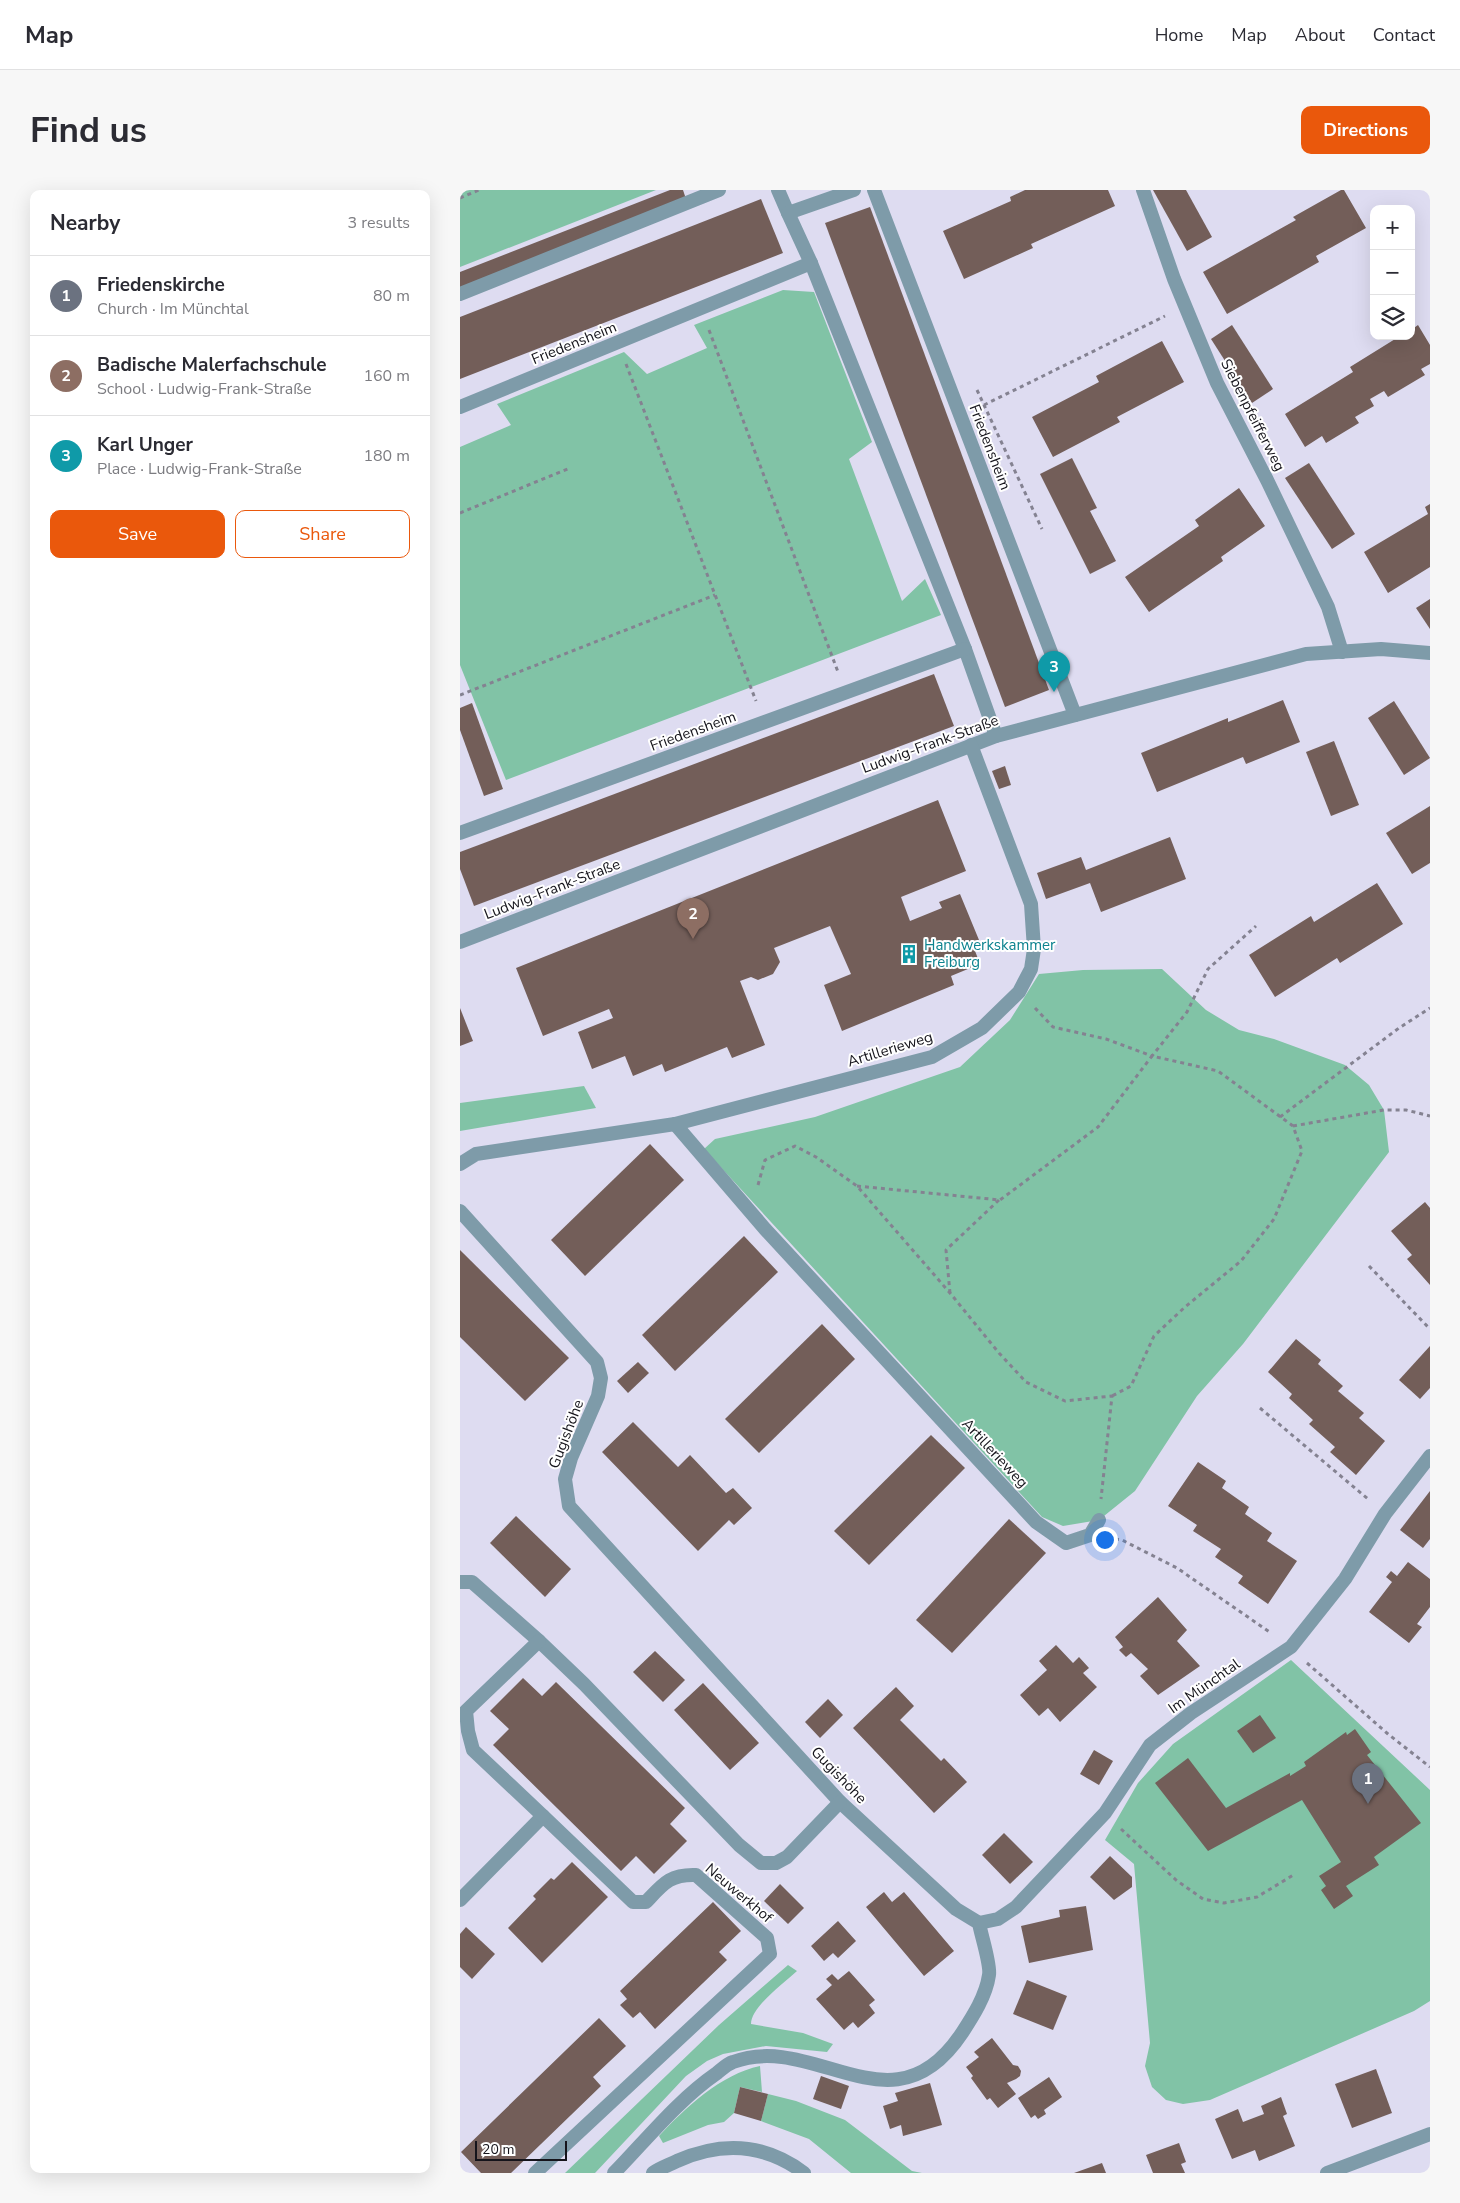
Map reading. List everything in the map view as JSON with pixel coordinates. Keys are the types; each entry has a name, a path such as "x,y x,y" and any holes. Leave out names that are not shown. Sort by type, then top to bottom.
{"street":[{"path":"460,294 719,190"},
{"path":"778,190 811,262 965,649 996,736"},
{"path":"788,213 854,190"},
{"name":"Friedensheim","path":"874,190 1075,715"},
{"name":"Siebenpfeifferweg","path":"1143,190 1185,306 1217,383 1268,480 1328,608 1342,652"},
{"name":"Friedensheim","path":"460,407 811,262"},
{"name":"Friedensheim","path":"460,833 965,649"},
{"name":"Ludwig-Frank-Straße","path":"460,942 996,736 1306,654 1381,649 1430,653"},
{"name":"Artillerieweg","path":"460,1164 476,1154 676,1124 932,1057 982,1028 1019,992 1031,969 1034,949 1030,904 971,745"},
{"name":"Artillerieweg","path":"676,1124 765,1229 1036,1522 1066,1543 1090,1535"},
{"name":"Gugishöhe","path":"460,1211 597,1362 601,1378 598,1396 571,1458 565,1479 569,1506 840,1802 956,1909 979,1923"},
{"name":"Im Münchtal","path":"979,1923 998,1919 1016,1907 1105,1813 1150,1745 1190,1713 1291,1647 1345,1579 1385,1514 1430,1456"},
{"path":"1090,1535 1099,1520"},
{"path":"460,1582 472,1582 539,1641 739,1845 761,1863 776,1863 787,1858 840,1802"},
{"name":"Neuwerkhof","path":"535,2173 770,1954 767,1938 696,1875 682,1874 665,1881 646,1902 633,1902 473,1750 468,1731 466,1711 539,1641"},
{"path":"460,1900 543,1816"},
{"path":"614,2173 698,2086 731,2063 760,2055 769,2056 795,2059 838,2071 888,2081 908,2078 930,2067 947,2054 963,2031 979,2004 990,1974 979,1923"},
{"path":"1327,2173 1350,2169 1430,2134"},
{"path":"653,2173 708,2150 735,2147 757,2149 796,2167 804,2173"}],"path":[{"path":"460,198 479,190"},
{"path":"1042,528 984,405 1185,306"},
{"path":"700,308 832,657"},
{"path":"617,342 750,686"},
{"path":"460,513 570,468"},
{"path":"460,695 715,596"},
{"path":"950,1293 946,1250 1000,1200 1098,1127 1188,1012 1208,969 1256,926"},
{"path":"1280,1117 1399,1028 1430,1008"},
{"path":"758,1192 765,1160 795,1146 816,1157 857,1186 950,1293 999,1353 1026,1382 1065,1401 1112,1396 1131,1386 1154,1336 1185,1307 1241,1262 1274,1219 1302,1151 1293,1126 1218,1071 1152,1056 1106,1039 1053,1027"},
{"path":"1293,1126 1384,1110 1406,1110 1430,1116"},
{"path":"857,1186 1000,1200"},
{"path":"1369,1266 1430,1329"},
{"path":"1099,1520 1112,1396"},
{"path":"1260,1408 1385,1514"},
{"path":"1090,1535 1122,1540 1177,1568 1291,1647 1388,1734 1430,1767"},
{"path":"1105,1813 1176,1880 1203,1899 1224,1903 1256,1897 1295,1874"}],"green space":[{"path":"460,190 656,190 460,267"},
{"path":"783,290 814,292 872,442 849,459 902,601 925,579 941,615 506,780 460,665 460,447 511,425 497,404 624,352 647,374 707,348 694,325"},
{"path":"1162,969 1206,1010 1239,1030 1274,1039 1345,1065 1369,1085 1384,1110 1389,1152 1243,1344 1197,1396 1135,1491 1099,1520 1063,1526 1042,1517 704,1149 715,1139 815,1117 960,1067 1010,1020 1039,974 1083,970"},
{"path":"584,1086 596,1108 460,1131 460,1103"},
{"path":"1291,1660 1430,1790 1430,2001 1414,2011 1210,2100 1183,2104 1166,2100 1152,2087 1145,2066 1150,2043 1134,1864 1105,1840 1138,1783 1173,1744"},
{"path":"788,1965 797,1971 762,2003 752,2017 751,2024 803,2033 833,2044 827,2052 766,2046 723,2054 707,2061 686,2076 595,2173 565,2173 719,2025"},
{"path":"760,2066 762,2092 740,2087 734,2113 724,2122 708,2125 663,2143 659,2136 692,2104 731,2076"},
{"path":"768,2094 796,2101 845,2120 912,2171 922,2173 851,2173 809,2139 761,2121"}],"building":[{"path":"670,190 683,190 686,199 460,288 460,272"},
{"path":"1025,190 1108,190 1115,206 1031,244 1033,248 964,279 943,231 1011,201 1010,197"},
{"path":"1153,190 1186,190 1212,237 1187,251"},
{"path":"1344,190 1366,228 1316,256 1319,262 1227,314 1203,272 1296,220 1293,217"},
{"path":"761,199 783,253 460,379 460,317"},
{"path":"870,207 1049,690 1005,707 825,223"},
{"path":"1232,325 1273,389 1252,403 1211,339"},
{"path":"1418,325 1430,345 1430,364 1421,369 1425,375 1388,397 1384,391 1370,399 1374,406 1355,417 1359,423 1326,443 1322,436 1305,447 1285,414 1353,372 1350,367 1394,340 1415,340 1415,327"},
{"path":"1162,341 1184,382 1117,417 1120,422 1053,457 1032,417 1099,382 1096,376"},
{"path":"1072,458 1097,508 1090,511 1116,561 1090,574 1040,474"},
{"path":"1309,463 1355,534 1332,549 1285,478"},
{"path":"1239,488 1265,526 1221,557 1223,561 1149,612 1125,577 1199,526 1195,520"},
{"path":"1430,504 1430,567 1388,593 1364,552 1428,514 1425,507"},
{"path":"1430,599 1430,629 1416,608"},
{"path":"934,674 954,726 474,906 460,869 460,852"},
{"path":"1283,700 1300,742 1246,764 1243,757 1157,792 1141,753 1228,718 1228,722"},
{"path":"1394,701 1430,758 1404,775 1368,718"},
{"path":"472,703 503,789 484,796 460,730 460,708"},
{"path":"1334,741 1359,805 1331,816 1306,752"},
{"path":"1005,766 1011,785 999,789 992,771"},
{"path":"938,800 966,871 901,897 910,921 942,908 939,902 960,894 979,940 972,943 980,964 951,976 954,985 842,1031 824,985 851,974 830,926 774,948 780,962 773,974 758,980 751,977 740,981 765,1045 732,1058 727,1047 665,1072 662,1064 633,1076 625,1056 592,1069 578,1032 613,1018 609,1009 543,1036 516,968"},
{"path":"1430,806 1430,863 1412,874 1386,833"},
{"path":"1170,837 1186,879 1101,912 1090,883 1046,899 1037,873 1081,857 1086,870"},
{"path":"1377,883 1403,924 1340,963 1337,958 1275,997 1249,955 1311,916 1314,922"},
{"path":"460,1008 473,1041 460,1046"},
{"path":"650,1144 684,1180 585,1276 551,1240"},
{"path":"1425,1202 1430,1208 1430,1285 1407,1259 1412,1255 1391,1231"},
{"path":"744,1236 778,1272 675,1371 642,1335"},
{"path":"460,1250 569,1358 525,1401 460,1337"},
{"path":"822,1324 855,1359 759,1453 725,1419"},
{"path":"1296,1339 1321,1360 1318,1364 1343,1386 1338,1391 1364,1413 1359,1418 1385,1441 1356,1475 1330,1452 1335,1447 1309,1424 1313,1420 1289,1398 1292,1394 1268,1372"},
{"path":"1430,1346 1430,1388 1420,1399 1399,1380"},
{"path":"638,1362 649,1373 628,1393 617,1381"},
{"path":"633,1422 678,1467 690,1455 726,1493 733,1488 752,1508 734,1525 729,1520 698,1551 602,1452"},
{"path":"931,1435 965,1468 869,1565 834,1531"},
{"path":"1198,1462 1226,1481 1222,1488 1249,1507 1245,1514 1272,1533 1267,1541 1297,1561 1268,1604 1238,1583 1243,1576 1215,1557 1221,1549 1193,1531 1197,1525 1168,1506"},
{"path":"1430,1491 1430,1539 1423,1548 1400,1530"},
{"path":"516,1516 571,1569 545,1597 490,1543"},
{"path":"1009,1519 1046,1553 952,1653 916,1620"},
{"path":"1408,1562 1430,1579 1430,1607 1417,1624 1422,1627 1409,1643 1369,1612 1392,1582 1386,1577 1391,1571 1397,1576"},
{"path":"1158,1597 1187,1630 1177,1641 1200,1666 1158,1695 1140,1676 1148,1669 1131,1653 1126,1657 1119,1650 1123,1647 1115,1637"},
{"path":"1056,1645 1073,1663 1079,1657 1089,1668 1083,1673 1097,1687 1060,1722 1048,1708 1039,1716 1020,1695 1047,1670 1039,1661"},
{"path":"655,1651 685,1680 663,1702 633,1672"},
{"path":"523,1678 542,1696 556,1682 685,1808 670,1824 687,1841 654,1874 636,1856 621,1871 493,1745 509,1729 490,1711"},
{"path":"703,1683 759,1743 730,1770 674,1710"},
{"path":"896,1687 914,1706 900,1720 941,1761 944,1758 967,1782 934,1813 853,1728"},
{"path":"828,1699 843,1715 820,1738 805,1722"},
{"path":"1260,1715 1276,1738 1253,1753 1237,1731"},
{"path":"1355,1729 1371,1752 1367,1755 1421,1823 1374,1857 1379,1865 1346,1886 1353,1896 1334,1909 1321,1890 1326,1886 1319,1876 1341,1862 1302,1800 1208,1851 1155,1783 1188,1758 1226,1808 1290,1773 1290,1776 1306,1766 1304,1762 1346,1732 1347,1735"},
{"path":"1094,1750 1113,1761 1099,1785 1080,1774"},
{"path":"1004,1833 1033,1862 1010,1884 982,1855"},
{"path":"1110,1856 1132,1877 1132,1887 1114,1900 1090,1877"},
{"path":"572,1862 608,1897 542,1963 508,1928 536,1899 533,1896 551,1878 554,1880"},
{"path":"780,1884 804,1908 788,1924 764,1901"},
{"path":"884,1892 892,1902 904,1892 954,1951 924,1976 866,1907"},
{"path":"713,1902 741,1931 719,1952 727,1960 655,2029 640,2012 633,2018 620,2005 627,1999 620,1991"},
{"path":"1086,1906 1093,1950 1029,1963 1021,1926 1060,1917 1059,1910"},
{"path":"838,1921 856,1941 838,1958 833,1953 824,1961 811,1946"},
{"path":"466,1927 495,1954 472,1979 460,1967 460,1934"},
{"path":"849,1971 875,2000 869,2005 875,2013 858,2028 853,2022 844,2030 816,1999 832,1985 826,1979 832,1974 838,1980"},
{"path":"1027,1980 1067,1996 1053,2030 1013,2014"},
{"path":"599,2018 626,2046 593,2077 601,2086 511,2173 481,2173 461,2152"},
{"path":"992,2038 1013,2065 1018,2066 1021,2071 1020,2076 1007,2083 1016,2094 998,2108 990,2098 987,2100 971,2078 973,2076 966,2067 979,2057 974,2052"},
{"path":"1376,2069 1392,2113 1352,2128 1335,2084"},
{"path":"821,2076 849,2086 841,2109 813,2099"},
{"path":"1049,2077 1062,2097 1044,2110 1046,2114 1038,2119 1035,2115 1031,2118 1018,2098"},
{"path":"930,2083 942,2125 903,2136 901,2125 890,2129 883,2106 898,2101 895,2093"},
{"path":"740,2087 768,2094 761,2121 734,2113"},
{"path":"1281,2097 1287,2114 1283,2116 1295,2146 1259,2161 1255,2150 1232,2159 1215,2119 1238,2109 1243,2122 1264,2114 1261,2106"},
{"path":"1179,2143 1186,2162 1181,2164 1185,2173 1153,2173 1146,2155"},
{"path":"1102,2163 1106,2173 1074,2173"}],"place":[{"name":"Karl Unger","path":"1054,692"},
{"name":"Badische Malerfachschule","path":"693,939"},
{"name":"Handwerkskammer Freiburg","path":"909,954"},
{"name":"Friedenskirche","path":"1368,1804"}]}
